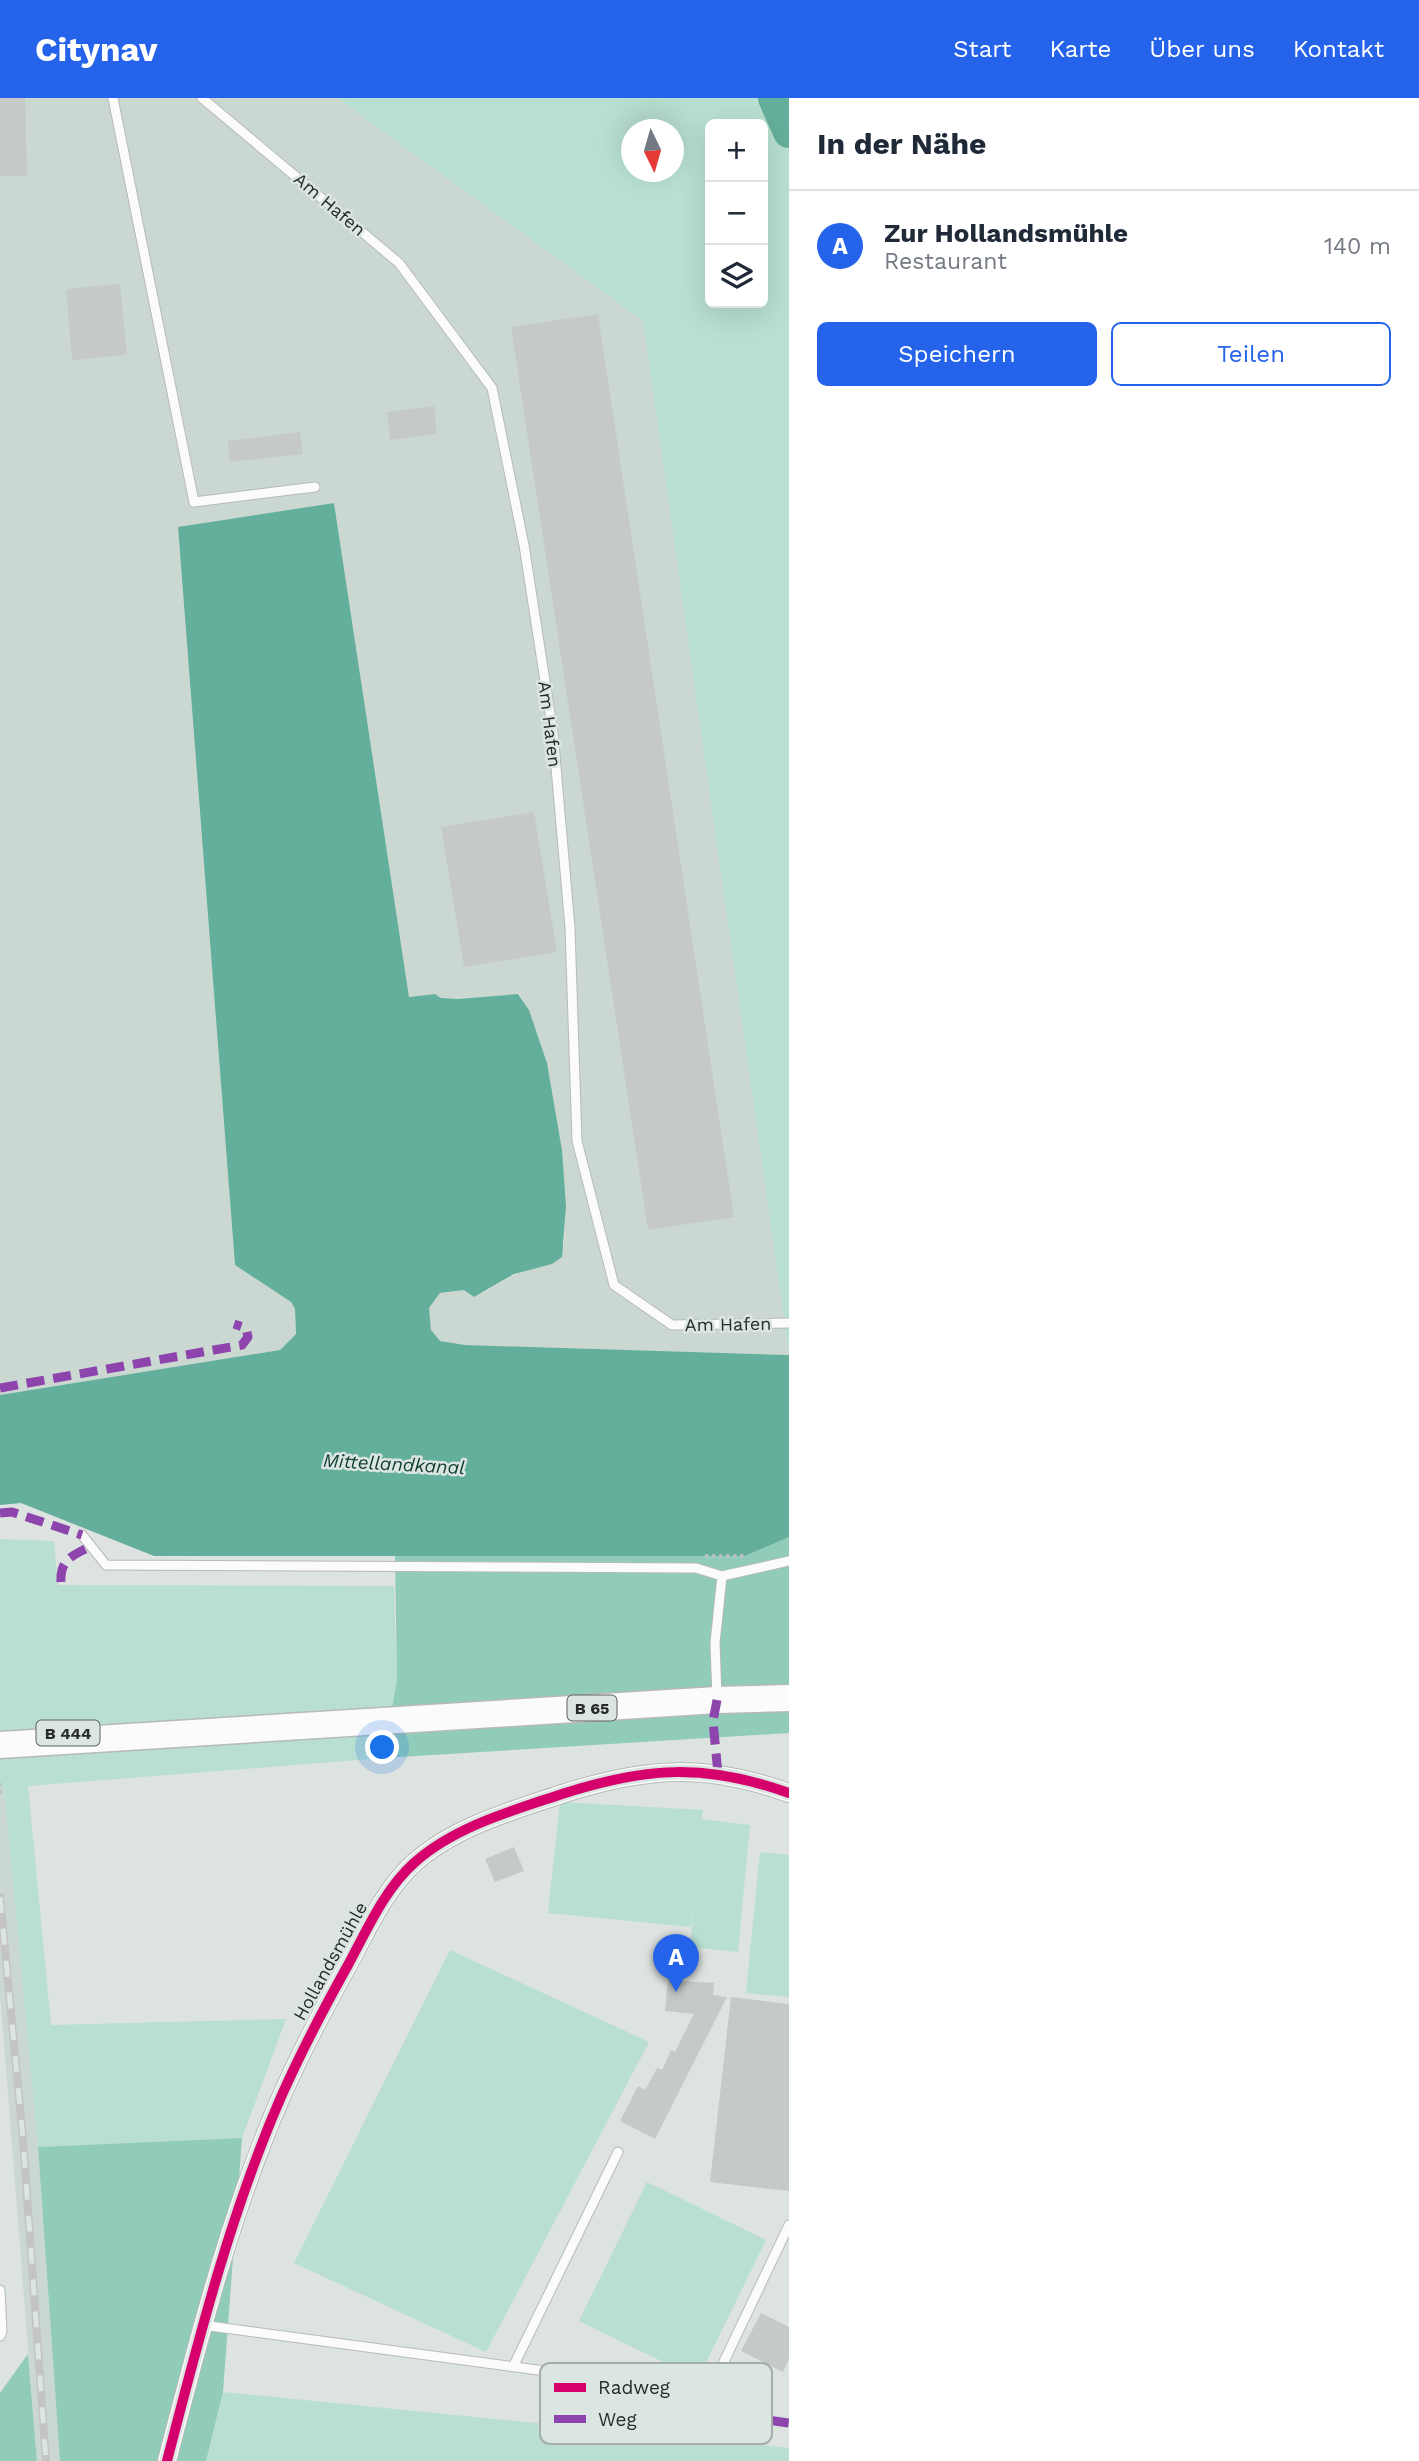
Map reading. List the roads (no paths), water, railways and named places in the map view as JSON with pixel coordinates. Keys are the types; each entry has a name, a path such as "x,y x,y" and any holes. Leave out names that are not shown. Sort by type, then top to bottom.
{"main road":[{"name":"B 65","path":"0,1745 717,1700 789,1698"},
{"name":"B 444","path":"0,1730 137,1737"}],"street":[{"name":"Hollandsmühle","path":"167,2461 202,2325 231,2232 280,2099 314,2026 386,1895 412,1865 442,1840 491,1820 593,1784 643,1773 710,1773 751,1779 789,1793"}],"lane":[{"path":"113,98 194,502 315,487"},
{"name":"Am Hafen","path":"202,98 399,263 492,388 524,545 553,733 570,928 577,1141 614,1285 672,1325 789,1323"},
{"path":"82,1535 106,1564 696,1568 722,1576 789,1561"},
{"path":"717,1700 715,1643 722,1576"},
{"path":"513,2367 618,2152"},
{"path":"723,2363 789,2225"},
{"path":"0,2290 0,2336"},
{"path":"202,2325 540,2371"}],"water":[{"name":"Mittellandkanal","path":"334,503 409,997 435,994 441,998 458,999 518,994 529,1010 547,1063 562,1150 566,1206 562,1257 552,1264 514,1274 474,1297 464,1290 440,1293 429,1308 431,1330 440,1341 465,1345 789,1355 789,1537 745,1556 154,1556 21,1503 0,1505 0,1395 280,1350 296,1334 295,1309 291,1302 235,1265 178,527"}],"waterway":[{"path":"774,98 789,132"}],"railway":[{"path":"0,1897 23,2139 46,2461"}],"place":[{"name":"Zur Hollandsmühle","path":"676,1992"}]}
